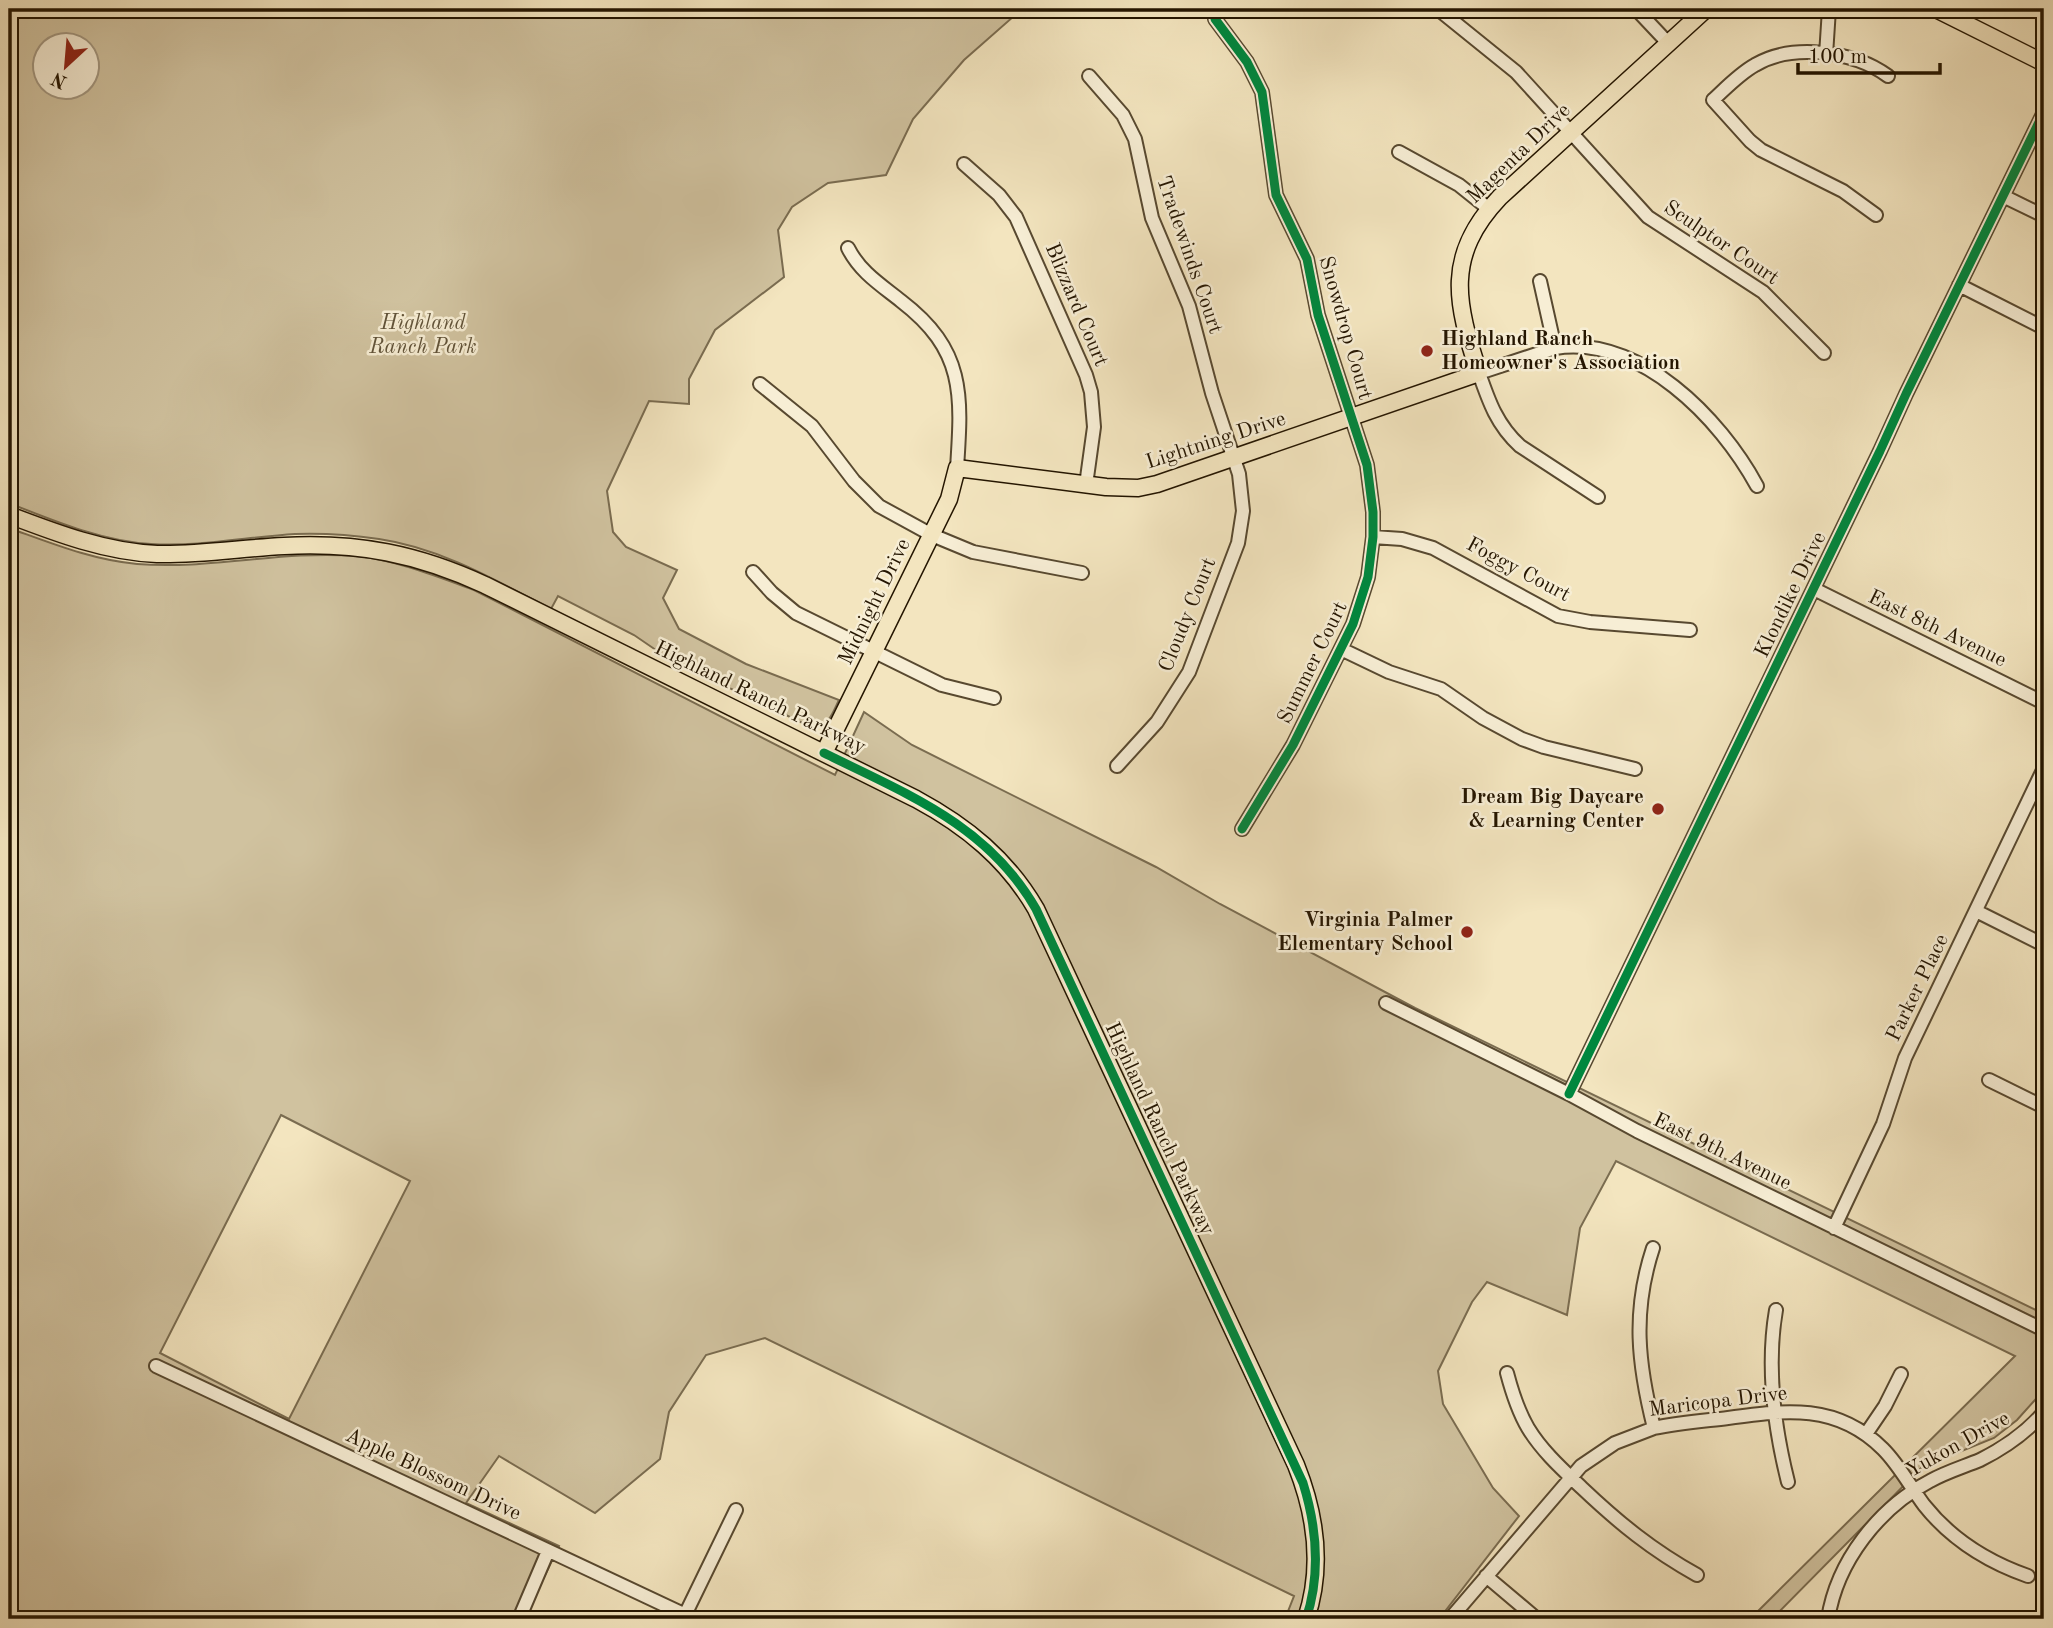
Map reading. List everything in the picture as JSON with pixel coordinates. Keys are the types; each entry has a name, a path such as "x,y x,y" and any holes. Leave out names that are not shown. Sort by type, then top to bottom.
{"main road":[{"name":"Magenta Drive","path":"1479,373 1463,326 1459,291 1464,256 1470,238 1489,209 1706,9"},
{"path":"1936,9 2044,63"},
{"name":"Lightning Drive","path":"957,468 1086,485 1138,488 1157,484 1479,373"},
{"name":"Midnight Drive","path":"824,753 949,499 957,468"},
{"name":"Highland Ranch Parkway","path":"9,515 76,539 146,553 198,553 310,544 363,547 442,566 924,803 963,827 1007,867 1036,909 1303,1483 1313,1521 1316,1554 1314,1587 1306,1619"}],"street":[{"name":"Sculptor Court","path":"1438,9 1516,72 1648,217 1763,292 1824,353"},
{"path":"1636,9 1668,43"},
{"path":"1826,55 1829,9"},
{"name":"Snowdrop Court","path":"1215,19 1247,62 1262,92 1276,195 1307,259 1318,315 1352,417"},
{"path":"1876,215 1843,191 1761,150 1713,100 1748,70 1767,59 1797,53 1862,60 1888,76"},
{"name":"Tradewinds Court","path":"1088,76 1115,105 1130,127 1152,218 1189,306 1212,393 1234,458"},
{"name":"Klondike Drive","path":"1569,1094 2044,112"},
{"path":"1399,152 1459,184 1489,209"},
{"name":"Blizzard Court","path":"964,164 999,195 1016,217 1086,375 1094,409 1094,427 1086,485"},
{"path":"2003,196 2044,216"},
{"path":"848,248 869,276 922,318 943,344 956,376 960,402 957,468"},
{"path":"1540,281 1555,348"},
{"path":"1959,285 2044,328"},
{"path":"1598,496 1520,446 1509,436 1493,411 1479,373 1555,348 1595,348 1630,361 1663,379 1700,408 1733,445 1757,486"},
{"path":"761,384 818,432 854,481 879,506 932,535 973,552 1082,573"},
{"name":"Summer Court","path":"1242,829 1293,744 1362,601 1373,537 1372,490 1352,417"},
{"name":"Cloudy Court","path":"1117,766 1157,722 1189,672 1200,645 1242,526 1242,492 1234,458"},
{"name":"Foggy Court","path":"1373,537 1402,540 1433,548 1558,615 1590,622 1690,630"},
{"path":"753,572 783,604 796,613 942,685 994,698"},
{"name":"East 8th Avenue","path":"1814,589 2044,703"},
{"path":"1341,649 1389,672 1441,689 1483,718 1522,739 1635,769"},
{"name":"Parker Place","path":"1833,1228 1883,1124 1905,1058 1976,911 2038,796 2044,768"},
{"path":"1976,911 2044,945"},
{"name":"East 9th Avenue","path":"1386,1003 1637,1131 2044,1330"},
{"path":"1989,1080 2044,1107"},
{"path":"1653,1248 1643,1285 1639,1334 1643,1383 1654,1428"},
{"path":"1776,1310 1771,1351 1775,1412 1788,1482"},
{"name":"Apple Blossom Drive","path":"156,1366 690,1617"},
{"path":"1507,1373 1527,1426 1549,1456 1643,1543 1697,1575"},
{"path":"1866,1434 1885,1406 1901,1374"},
{"name":"Maricopa Drive","path":"1450,1619 1570,1477 1597,1454 1615,1443 1654,1428 1775,1412 1818,1414 1836,1419 1866,1434 1894,1461 1941,1524 1993,1562 2028,1576"},
{"name":"Yukon Drive","path":"1828,1619 1835,1591 1855,1552 1882,1517 1914,1490 1931,1480 1998,1451 2043,1415"},
{"path":"690,1617 736,1510"},
{"path":"519,1619 548,1551"},
{"path":"1486,1576 1537,1619"}],"green space":[{"name":"Highland Ranch Park","path":"9,9 1022,9 964,60 913,119 886,175 828,183 792,207 778,230 784,277 715,330 689,379 689,404 649,401 607,491 613,532 626,547 677,570 663,598 679,629 746,664 839,700 830,718 823,725 813,728 669,659 634,635 558,596 551,609 468,567 402,543 358,536 295,534 187,544 151,544 114,539 43,517 9,503"},
{"path":"9,528 88,555 137,564 192,564 328,555 371,558 416,569 474,590 835,775 864,712 912,745 1156,867 1415,1008 2044,1314 2044,1390 2017,1420 1994,1438 1922,1467 1772,1619 1750,1619 2015,1356 1616,1161 1580,1228 1567,1315 1487,1282 1472,1302 1438,1371 1443,1404 1493,1488 1519,1516 1439,1619 1285,1619 1294,1596 765,1338 706,1355 669,1412 660,1459 595,1513 499,1456 466,1503 559,1546 524,1619 9,1619","holes":["281,1115 410,1181 289,1419 160,1353"]}],"cycle path":[{"path":"1215,19 1247,62 1262,92 1276,195 1307,259 1318,315 1367,465 1373,512 1368,577 1353,624 1293,745 1242,829"},
{"path":"1569,1094 2044,112"},
{"path":"824,753 915,798 970,834 1017,880 1036,909 1303,1483 1315,1551 1314,1585 1306,1619"}],"place":[{"name":"Highland Ranch Homeowner's Association","path":"1427,351"},
{"name":"Dream Big Daycare & Learning Center","path":"1658,809"},
{"name":"Virginia Palmer Elementary School","path":"1467,932"}]}
